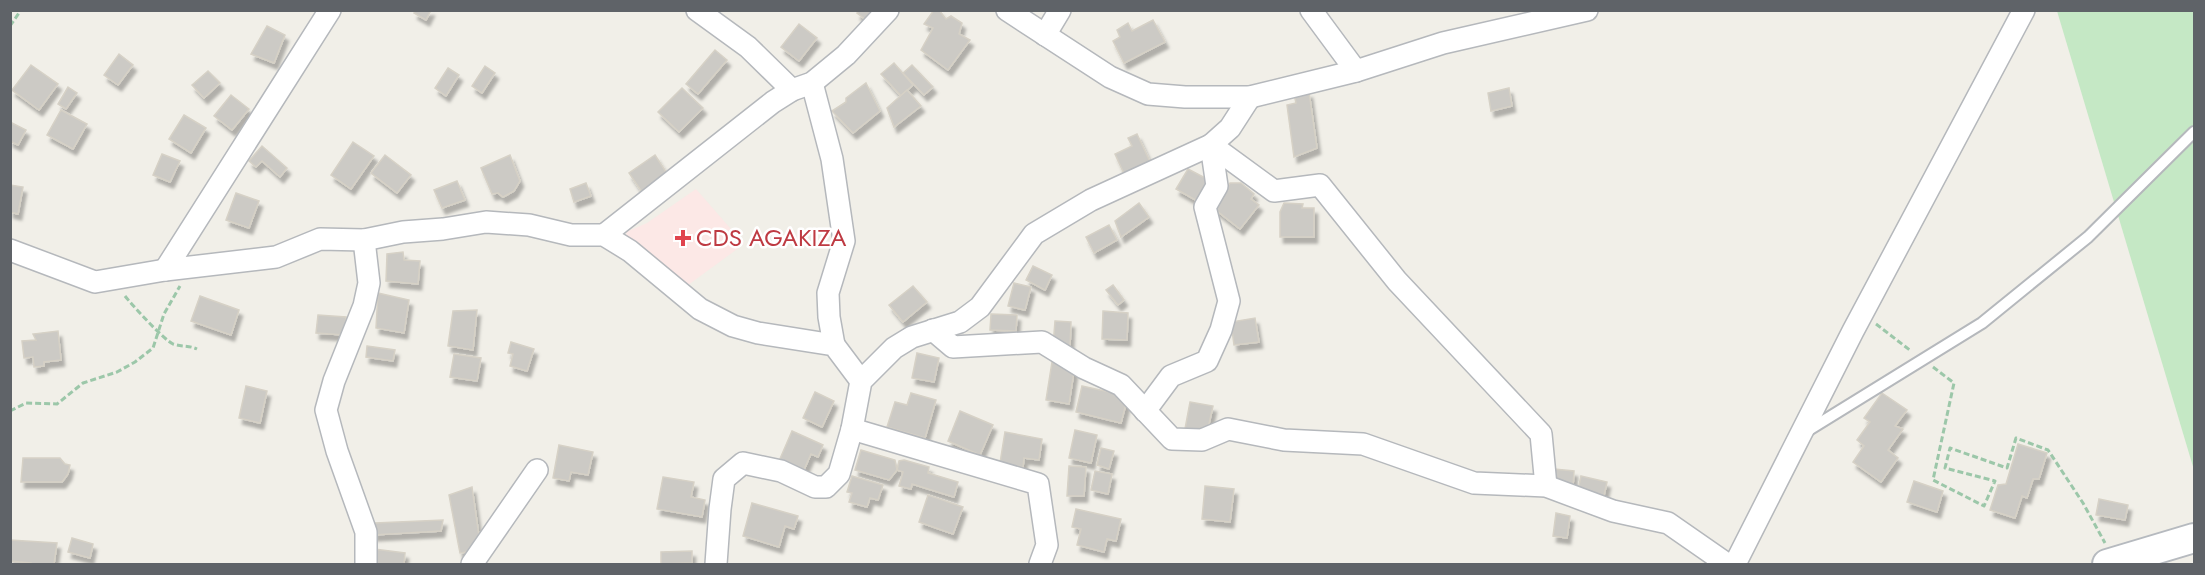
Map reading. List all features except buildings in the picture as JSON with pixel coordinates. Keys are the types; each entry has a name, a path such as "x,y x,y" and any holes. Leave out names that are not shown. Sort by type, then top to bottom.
{"main road":[{"path":"2111,563 2194,538"}],"street":[{"path":"165,270 330,10"},
{"path":"697,10 748,48 792,90"},
{"path":"603,235 773,102 792,90 812,83 846,55 888,10"},
{"path":"1007,10 1110,77 1148,94 1185,97 1250,97 1356,71 1443,43 1587,10"},
{"path":"1045,34 1060,10"},
{"path":"1311,10 1356,71"},
{"path":"1735,564 1862,314 2024,10"},
{"path":"812,83 832,159 844,241 828,293 829,317 834,345 861,381"},
{"path":"716,564 724,479 743,463 781,471 815,487 826,487 839,474 852,429 861,381 894,348 912,337 960,322 980,307 1034,234 1091,200 1211,145 1230,128 1250,97"},
{"path":"1145,411 1171,376 1207,361 1221,330 1229,301 1205,207 1217,186 1211,145"},
{"path":"1211,145 1274,191 1320,186 1397,280 1541,434 1546,486"},
{"path":"10,250 95,282 165,270 276,257 320,239 364,240 403,231 442,230 486,222 529,225 571,236 603,235 630,251 700,309 733,326 758,333 834,345"},
{"path":"364,240 369,283 364,306 334,381 326,410 337,451 366,532 366,564"},
{"path":"933,330 953,347 1042,342 1084,368 1121,385 1172,439 1202,440 1228,429 1284,440 1363,444 1474,483 1546,486 1613,511 1668,523 1727,564"},
{"path":"852,429 1038,484 1047,545 1040,564"},
{"path":"472,564 537,470"}],"lane":[{"path":"1800,435 1982,323 2088,237 2194,132"}],"path":[{"path":"10,26 21,10"},
{"path":"10,411 26,403 57,404 83,383 98,376 117,372 135,362 153,348 164,314 181,285 202,266"},
{"path":"113,279 132,305 158,333 174,344 189,345 197,349"},
{"path":"1862,314 1953,383 1933,480 1984,506 1995,481 1936,467"},
{"path":"1945,468 1950,448 2007,468 2016,438 2048,450 2083,503 2111,563"}],"shaded area":[{"name":"CDS AGAKIZA","path":"696,189 744,244 680,291 630,251 626,232 647,223"}],"green space":[{"path":"2057,11 2194,11 2194,470"}],"place":[{"name":"CDS AGAKIZA","path":"683,238"}]}
